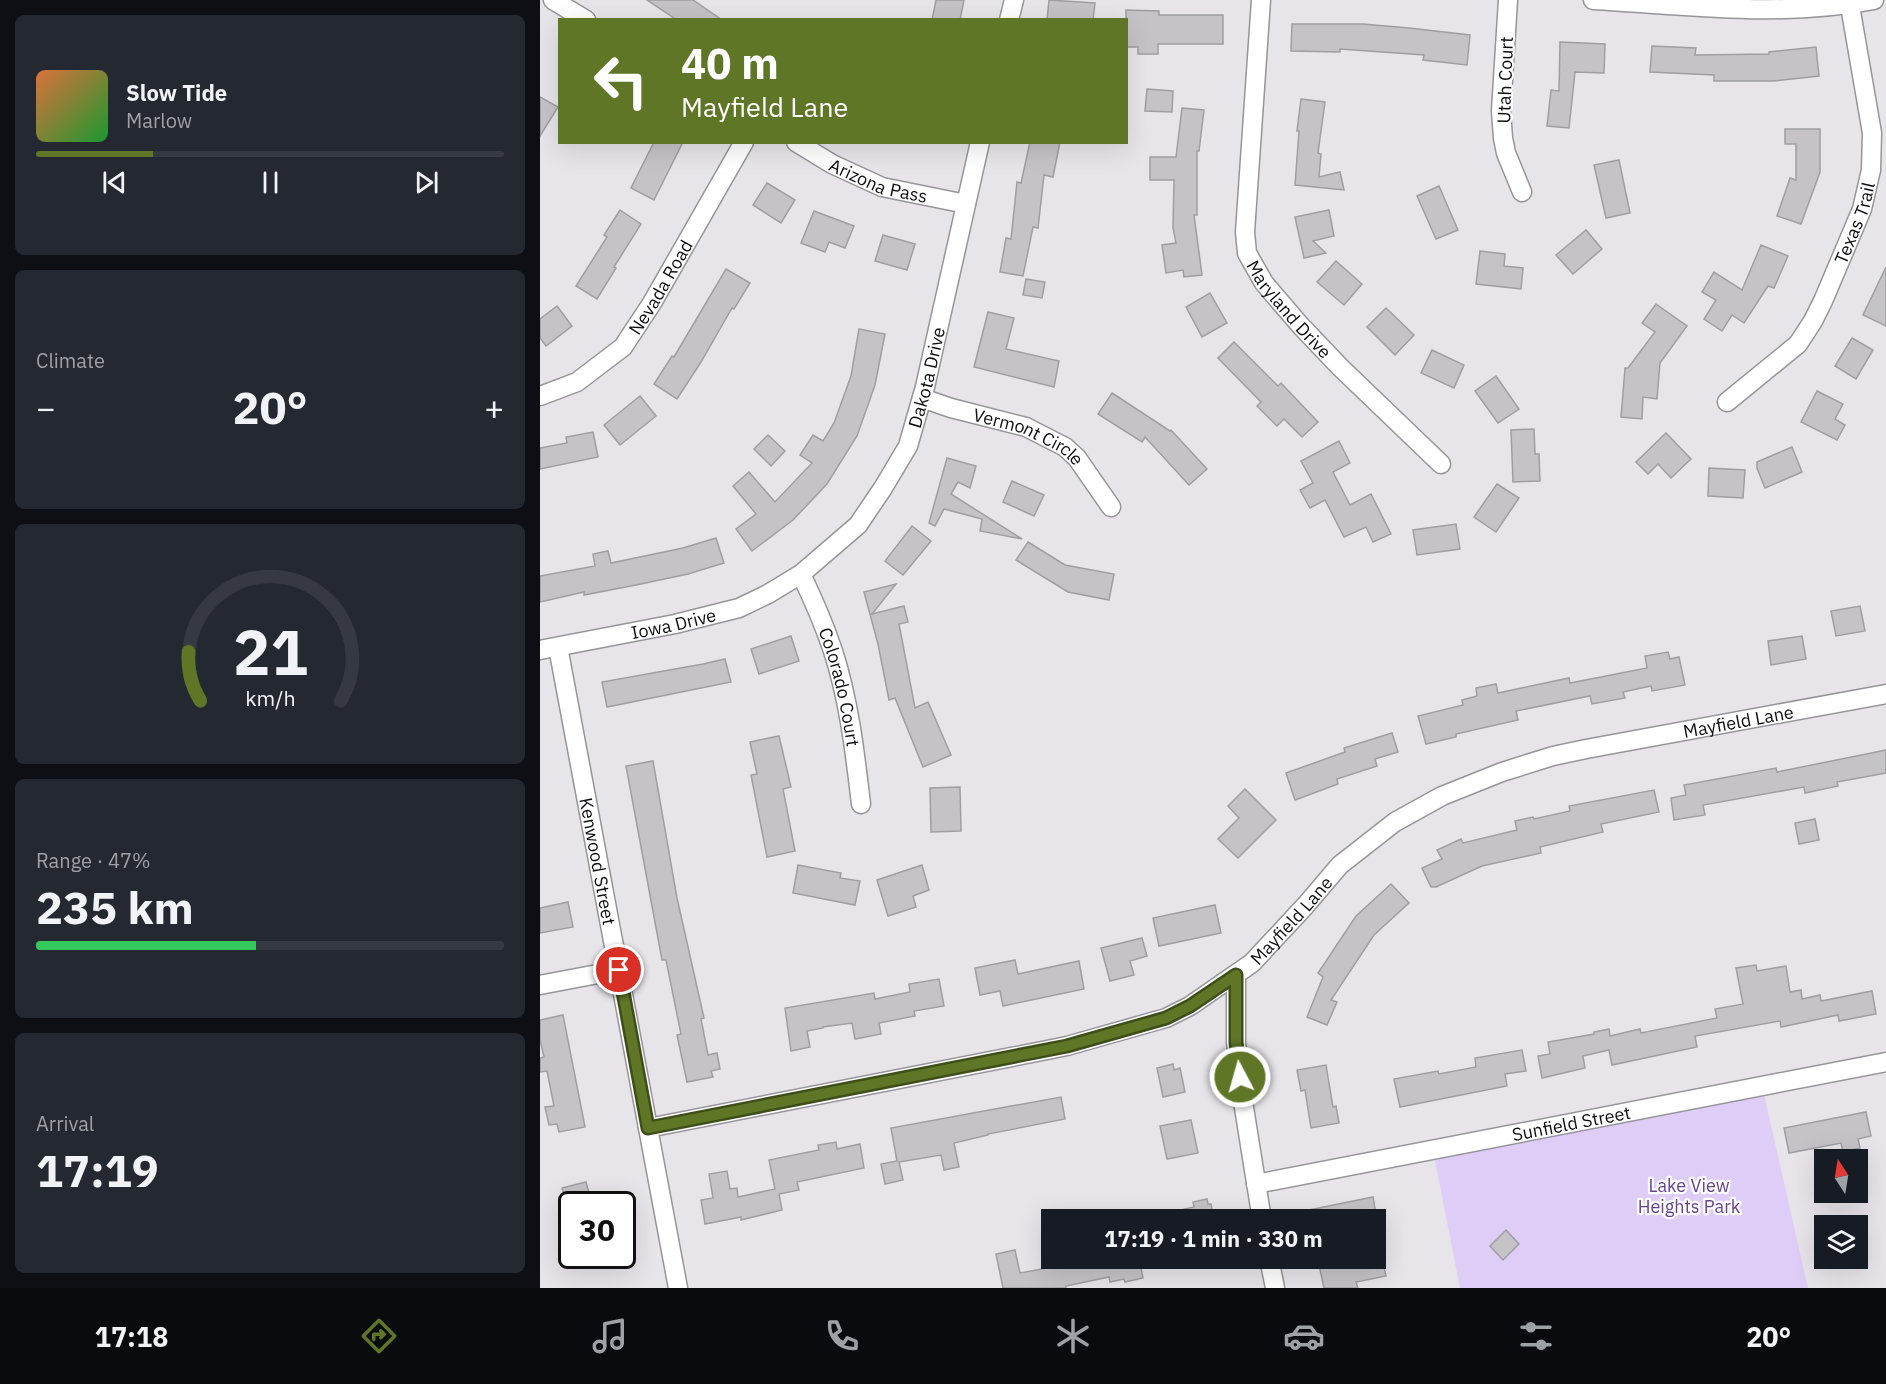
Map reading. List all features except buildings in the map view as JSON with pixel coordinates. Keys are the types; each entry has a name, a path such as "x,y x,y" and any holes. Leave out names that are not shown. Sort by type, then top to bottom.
{"street":[{"path":"553,0 583,18"},
{"path":"1010,18 1014,0"},
{"name":"Maryland Drive","path":"1262,0 1245,232 1247,253 1264,283 1300,326 1441,464"},
{"name":"Utah Court","path":"1508,0 1501,111 1506,153 1522,192"},
{"path":"1593,0 1767,10 1874,0"},
{"name":"Texas Trail","path":"1727,402 1798,344 1823,301 1862,209 1871,170 1872,133 1850,2"},
{"name":"Nevada Road","path":"540,396 577,382 623,347 652,303 743,144"},
{"name":"Arizona Pass","path":"798,144 832,164 882,187 966,204"},
{"name":"Dakota Drive","path":"801,574 858,525 884,488 908,446 944,308 980,144"},
{"name":"Vermont Circle","path":"922,398 951,408 1026,427 1065,447 1077,458 1111,507"},
{"name":"Iowa Drive","path":"549,648 675,624 739,608 801,574"},
{"name":"Colorado Court","path":"801,574 833,651 854,747 861,804"},
{"name":"Kenwood Street","path":"549,648 619,970 678,1288"},
{"name":"Mayfield Lane","path":"648,1128 1067,1046 1166,1018 1190,1006 1252,963 1340,865 1395,822 1442,796 1502,772 1553,756 1886,694"},
{"path":"540,985 619,970"},
{"path":"1236,975 1237,1053 1260,1209"},
{"name":"Sunfield Street","path":"1256,1184 1886,1062"},
{"path":"1271,1269 1275,1288"}],"green space":[{"name":"Lake View Heights Park","path":"1762,1086 1808,1288 1460,1288 1433,1150"}],"route":[{"path":"619,970 648,1128 1067,1046 1166,1018 1190,1006 1236,975 1236,1042 1240,1077"}]}
